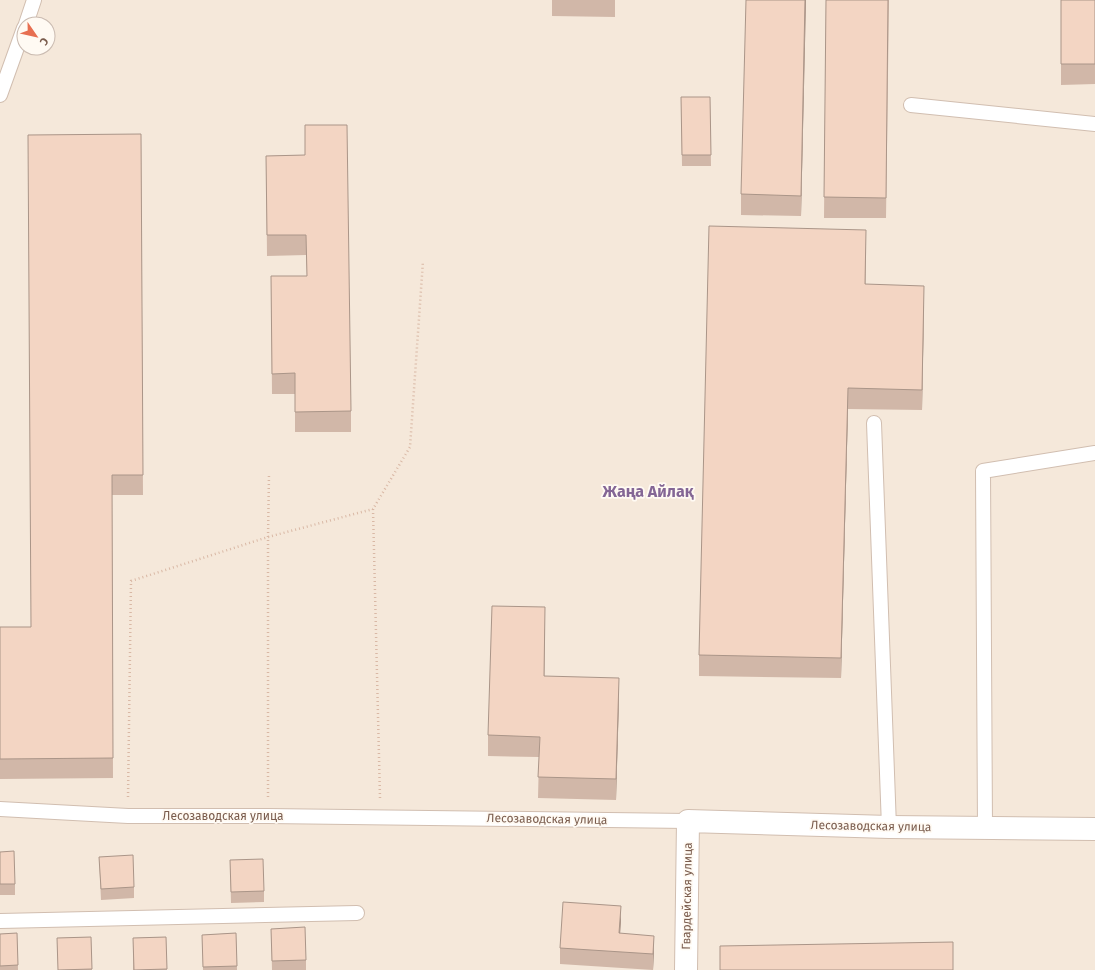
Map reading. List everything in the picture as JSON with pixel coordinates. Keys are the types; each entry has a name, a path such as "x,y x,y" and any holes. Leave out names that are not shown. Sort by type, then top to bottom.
{"street":[{"name":"Лесозаводская улица","path":"688,821 889,827 1095,828"},
{"name":"Гвардейская улица","path":"686,970 688,821"}],"lane":[{"path":"29,16 34,0"},
{"path":"0,95 16,50"},
{"path":"911,105 1095,124"},
{"path":"874,422 889,827"},
{"path":"984,828 983,471 1095,453"},
{"name":"Лесозаводская улица","path":"0,809 128,816 380,817 688,821"},
{"path":"0,921 357,913"}],"path":[{"path":"380,817 373,510 410,447 423,261"},
{"path":"268,816 269,473"},
{"path":"128,816 131,581 268,537 373,510"}],"shaded area":[{"path":"0,0 1095,0 1095,970 0,970"}],"building":[{"path":"746,0 805,0 801,196 741,194"},
{"path":"826,0 888,0 886,198 824,197"},
{"path":"1061,0 1095,0 1095,64 1061,64"},
{"path":"681,97 710,97 711,155 682,155"},
{"path":"305,125 347,125 351,411 295,412 295,373 272,374 271,276 307,276 306,235 267,235 266,156 305,155"},
{"path":"141,134 143,475 112,475 113,758 0,759 0,627 31,627 28,135"},
{"path":"709,226 866,230 865,284 924,286 922,390 848,388 841,658 699,655"},
{"path":"492,606 545,607 544,676 619,678 616,779 538,777 540,737 488,735"},
{"path":"14,851 15,884 0,884 0,852"},
{"path":"133,855 134,887 101,889 99,857"},
{"path":"263,859 264,891 231,892 230,860"},
{"path":"563,902 621,906 619,933 654,936 653,954 560,948"},
{"path":"305,927 306,960 272,961 271,929"},
{"path":"17,933 18,965 0,966 0,934"},
{"path":"236,933 237,966 203,967 202,935"},
{"path":"91,937 92,969 58,970 57,938"},
{"path":"166,937 167,969 134,970 133,938"},
{"path":"953,942 953,970 720,970 720,946"}],"district":[{"name":"Жаңа Айлақ","path":"648,491"}]}
